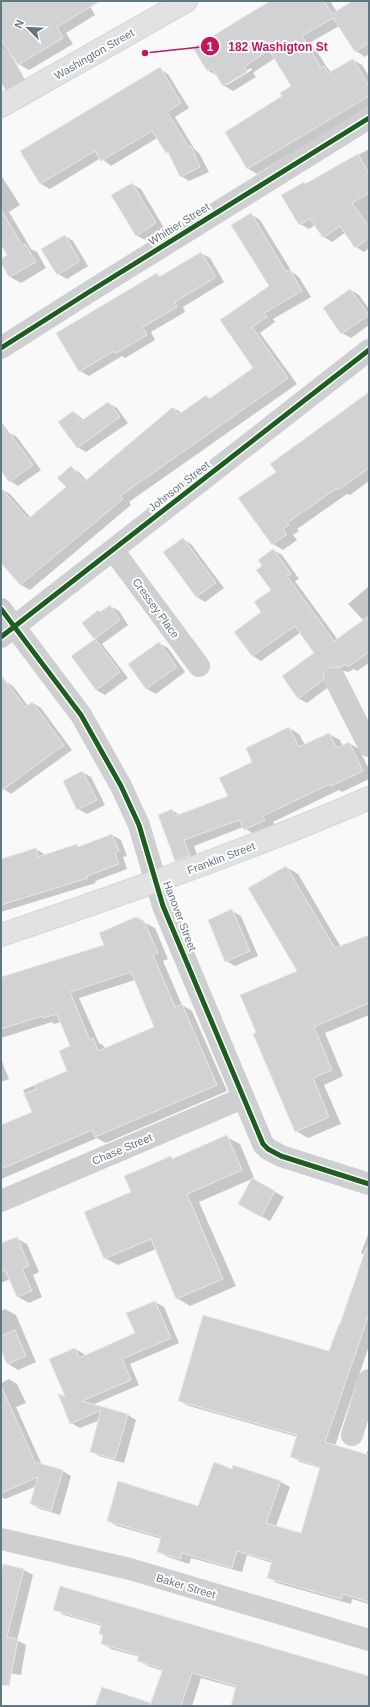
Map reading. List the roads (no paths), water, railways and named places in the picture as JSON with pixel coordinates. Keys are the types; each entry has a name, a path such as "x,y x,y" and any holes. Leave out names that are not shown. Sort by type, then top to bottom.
{"main road":[{"name":"Washington Street","path":"1,106 186,1"},
{"name":"Franklin Street","path":"1,935 156,882 274,838 369,798"}],"street":[{"path":"1,60 21,95"},
{"name":"Whittier Street","path":"1,348 369,118"},
{"name":"Johnson Street","path":"8,631 369,350"},
{"name":"Cressey Place","path":"113,550 198,666"},
{"name":"Hanover Street","path":"1,609 8,631 81,715 101,749 139,825 163,906 259,1137 268,1149 281,1156 369,1184"},
{"path":"335,679 369,746"},
{"name":"Chase Street","path":"1,1200 243,1098"},
{"path":"352,1435 369,1380"},
{"name":"Baker Street","path":"1,1539 130,1569 369,1640"}],"place":[{"name":"182 Washigton St","path":"145,53"}]}
